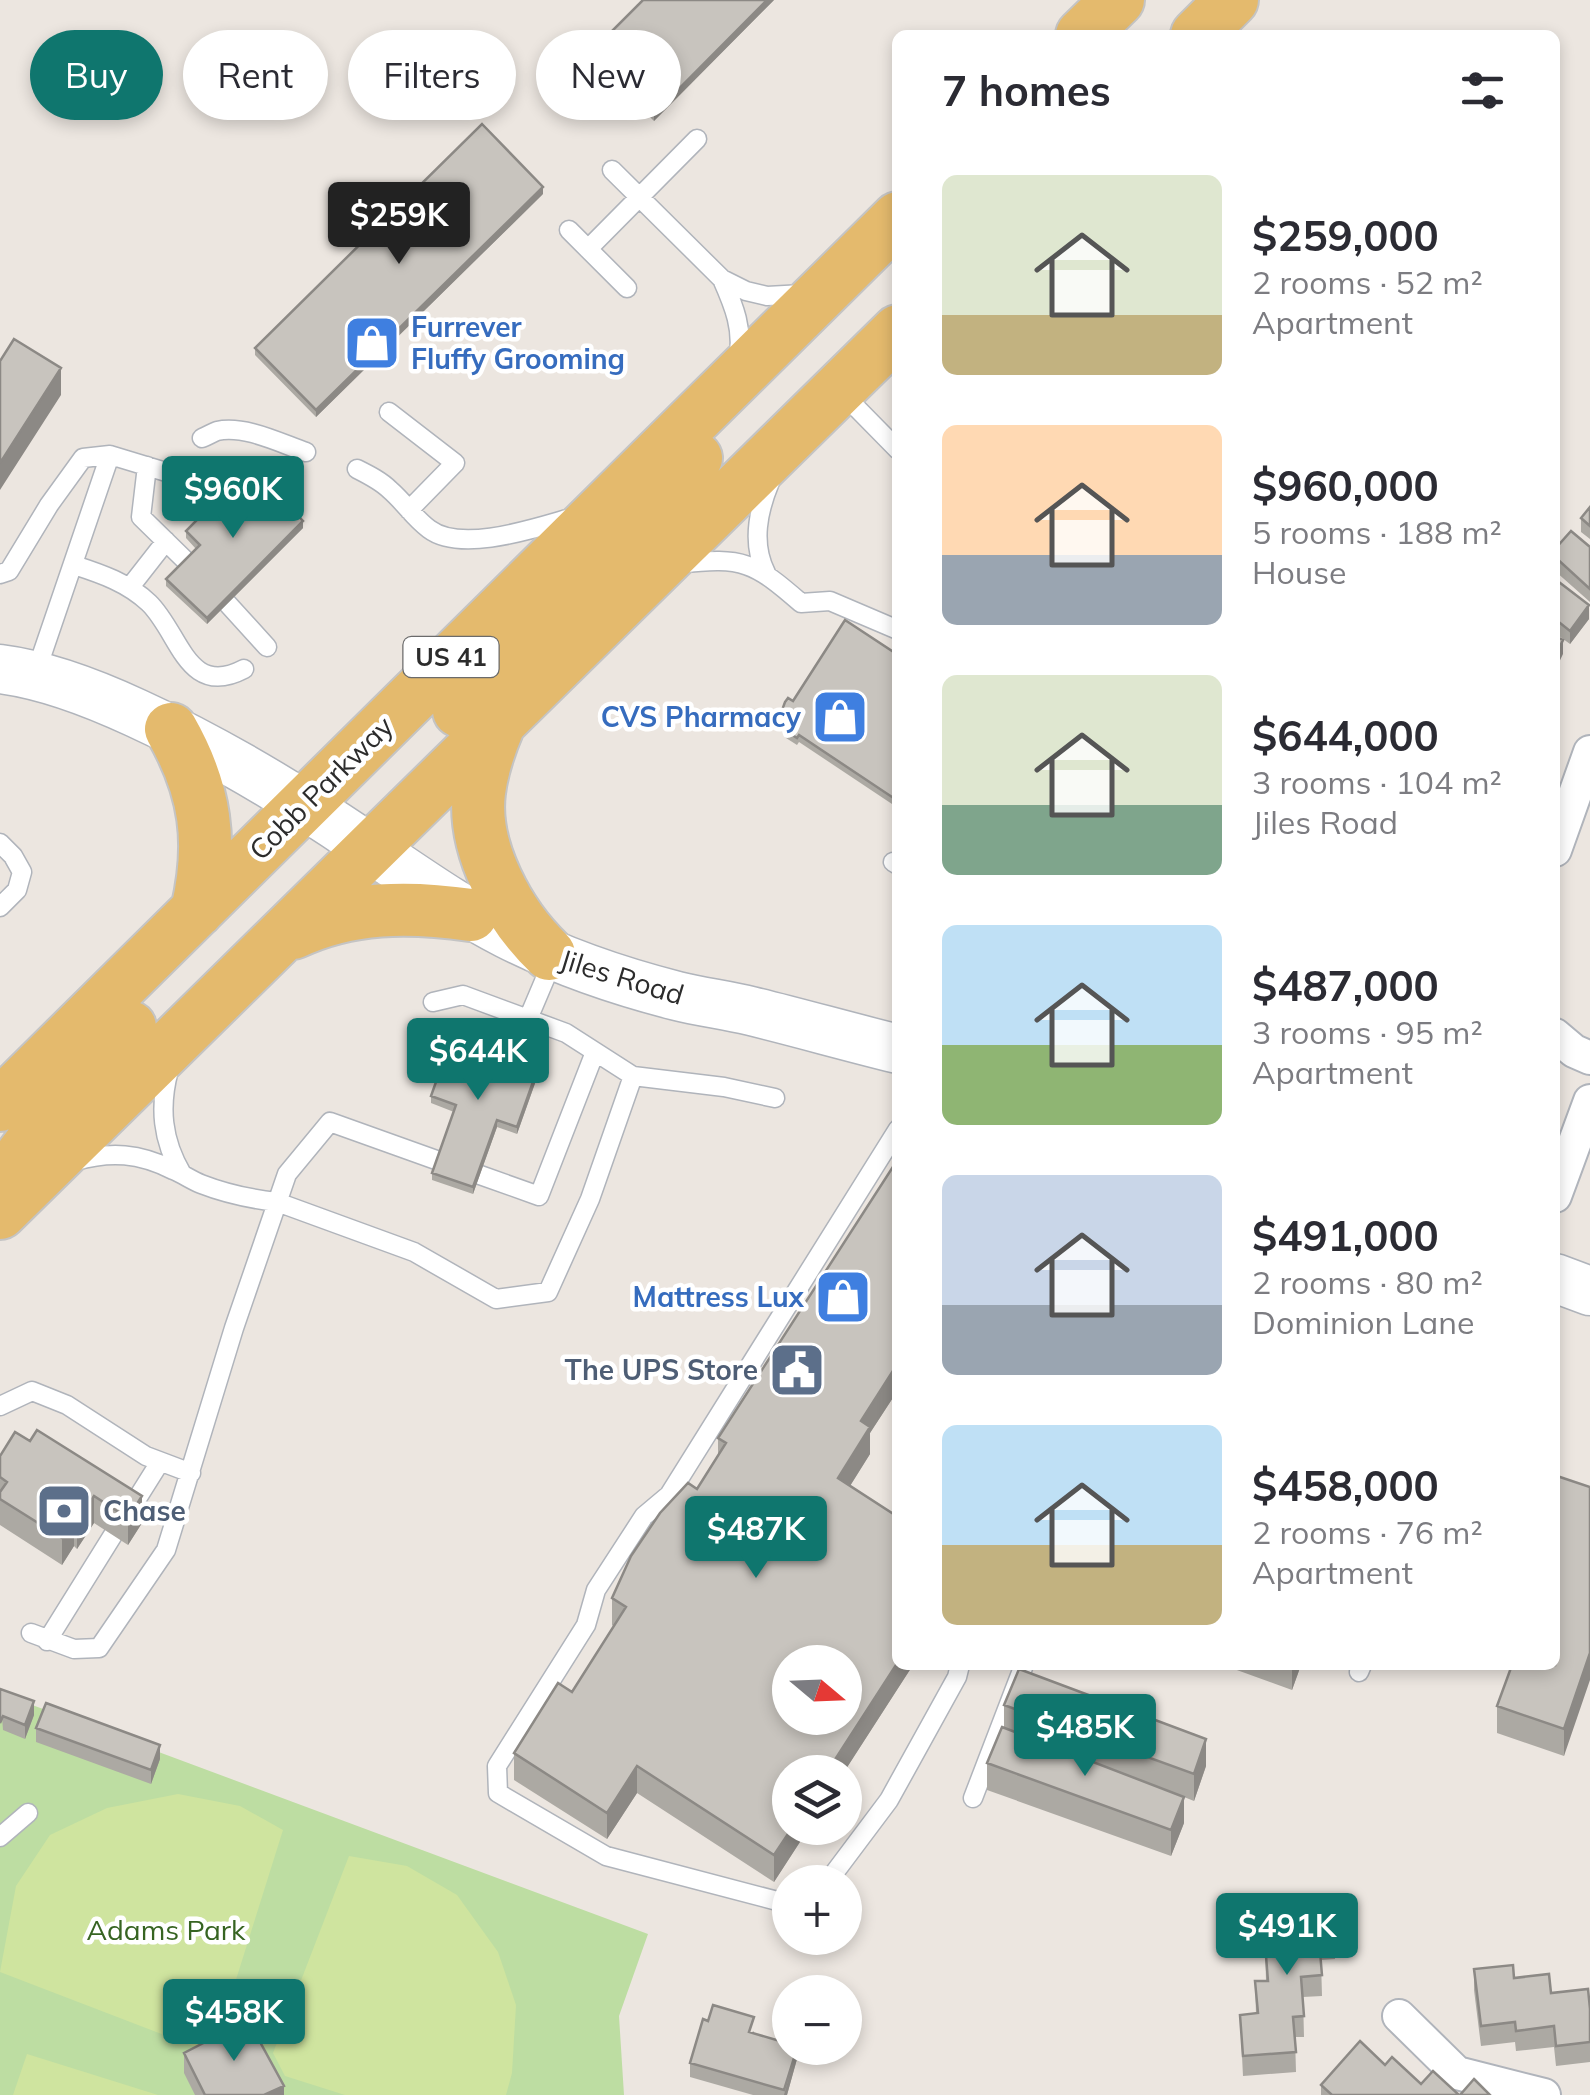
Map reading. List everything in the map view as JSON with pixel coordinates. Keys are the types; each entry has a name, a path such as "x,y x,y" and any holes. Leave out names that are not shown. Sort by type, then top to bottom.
{"main road":[{"path":"1087,30 1118,0"},
{"path":"1202,30 1232,0"},
{"name":"Cobb Parkway","path":"0,1106 892,224"},
{"name":"US 41","path":"0,1214 23,1179 180,1037 892,338"},
{"path":"371,848 370,832 378,793 612,559 732,414 745,368"},
{"path":"501,720 478,794 479,821 503,895 531,936 552,955"},
{"path":"171,729 202,798 207,844 197,911"},
{"path":"23,1179 9,1173 95,1062 277,883 294,853 304,804"},
{"path":"270,947 317,921 376,909 471,914"}],"street":[{"name":"Jiles Road","path":"17,673 56,681 171,729 304,804 471,914 552,955 676,996 892,1048"},
{"path":"1560,836 1590,752"},
{"path":"1560,1038 1590,1058"},
{"path":"1560,1182 1590,1101"},
{"path":"1560,1280 1590,1292"},
{"path":"1400,2016 1457,2073 1544,2095"}],"lane":[{"path":"588,249 697,139"},
{"path":"612,170 722,279 746,291 783,296 802,294 833,281"},
{"path":"569,230 628,288"},
{"path":"722,279 740,328 736,365 745,368"},
{"path":"838,389 892,444"},
{"path":"389,412 455,463 409,510"},
{"path":"202,438 218,431 234,431 306,452"},
{"path":"766,573 756,543 758,524 764,496 791,436"},
{"path":"17,673 74,565 110,454"},
{"path":"0,574 9,571 83,458 110,454 166,472"},
{"path":"147,466 140,516 188,563"},
{"path":"357,469 390,489 432,531 460,538 520,532 599,511"},
{"path":"130,587 166,542"},
{"path":"656,570 677,564 741,563 766,573 801,603 830,601 892,627"},
{"path":"74,565 130,587 153,607 181,653 200,671 223,677 244,669"},
{"path":"228,603 267,646"},
{"path":"0,843 22,872 17,890 0,907"},
{"path":"528,1019 552,955"},
{"path":"433,1002 464,995 566,1034 633,1076 724,1087 775,1098"},
{"path":"180,1037 165,1083 162,1115 169,1146 182,1174"},
{"path":"480,1175 539,1196 595,1052"},
{"path":"23,1179 106,1154 136,1156 206,1186 276,1202 414,1252 496,1299 548,1292 590,1198 633,1076"},
{"path":"113,1535 39,1637 74,1649 99,1648 166,1550 276,1202 287,1174 330,1122 439,1161"},
{"path":"772,1900 606,1856 498,1793 497,1766 586,1626 596,1590 644,1516 669,1495 892,1139"},
{"path":"0,1406 32,1391 68,1406 146,1456 192,1473"},
{"path":"128,1514 160,1462"},
{"path":"840,1865 889,1800 959,1670"},
{"path":"973,1798 1022,1670"},
{"path":"0,1837 28,1812"}],"green space":[{"name":"Adams Park","path":"0,1693 648,1934 619,2016 624,2095 0,2095"},
{"path":"178,1794 240,1806 283,1830 218,2037 198,2048 0,1972 16,1886 50,1835 107,1808"},
{"path":"349,1856 407,1866 457,1895 498,1952 516,2005 512,2073 506,2095 345,2095 285,2076 273,2053"},
{"path":"27,2054 158,2095 13,2095"}],"building":[{"path":"643,0 767,0 681,87 681,30 613,30"},
{"path":"482,124 543,187 316,410 255,348"},
{"path":"14,339 61,368 0,463 0,361"},
{"path":"250,466 303,521 207,618 166,579 200,545 186,531"},
{"path":"1590,507 1590,526 1581,518"},
{"path":"1571,531 1590,547 1590,589 1560,562 1560,543"},
{"path":"1560,583 1589,605 1570,631 1560,623"},
{"name":"CVS Pharmacy","path":"845,620 892,651 892,797 799,735 797,738 786,731 781,713 788,698 793,701"},
{"path":"453,1034 539,1065 517,1127 497,1120 473,1187 432,1173 456,1105 431,1096"},
{"path":"892,1168 892,1372 861,1421 870,1427 838,1478 892,1513 893,1670 862,1718 862,1645 772,1645 772,1735 851,1735 838,1755 772,1755 772,1845 781,1845 774,1855 637,1766 607,1813 514,1753 558,1683 572,1692 626,1607 612,1598 631,1556 660,1513 688,1483 697,1489 726,1443 718,1438"},
{"path":"37,1430 142,1496 128,1518 94,1496 62,1538 0,1499 7,1482 0,1477 0,1456 15,1432 30,1441"},
{"path":"1560,1477 1590,1487 1590,1653 1564,1729 1497,1706 1510,1670 1560,1670"},
{"path":"1022,1670 1206,1739 1194,1774 1004,1705"},
{"path":"0,1689 34,1701 25,1725 3,1716 0,1723"},
{"path":"46,1703 160,1745 151,1770 36,1728"},
{"path":"1002,1727 1184,1797 1171,1830 987,1763"},
{"path":"1332,1900 1335,1938 1319,1940 1322,1975 1301,1977 1304,2016 1293,2017 1296,2052 1243,2056 1240,2015 1258,2013 1255,1981 1268,1981 1265,1943 1284,1942 1281,1904"},
{"path":"1513,1965 1514,1978 1549,1974 1551,1993 1588,1989 1590,2042 1556,2046 1554,2026 1516,2031 1515,2022 1481,2026 1474,1969"},
{"path":"713,2005 754,2017 749,2032 772,2039 772,2065 792,2065 784,2090 690,2063 703,2019 708,2021"},
{"path":"248,2020 284,2086 264,2095 205,2095 184,2053"},
{"path":"1360,2041 1385,2065 1392,2057 1421,2084 1433,2071 1459,2095 1332,2095 1321,2085"},
{"path":"1474,2079 1490,2095 1460,2095"}],"place":[{"name":"Furrever Fluffy Grooming","path":"372,343"},
{"name":"CVS Pharmacy","path":"840,717"},
{"name":"Mattress Lux","path":"843,1297"},
{"name":"The UPS Store","path":"797,1370"},
{"name":"Chase","path":"64,1511"}]}
